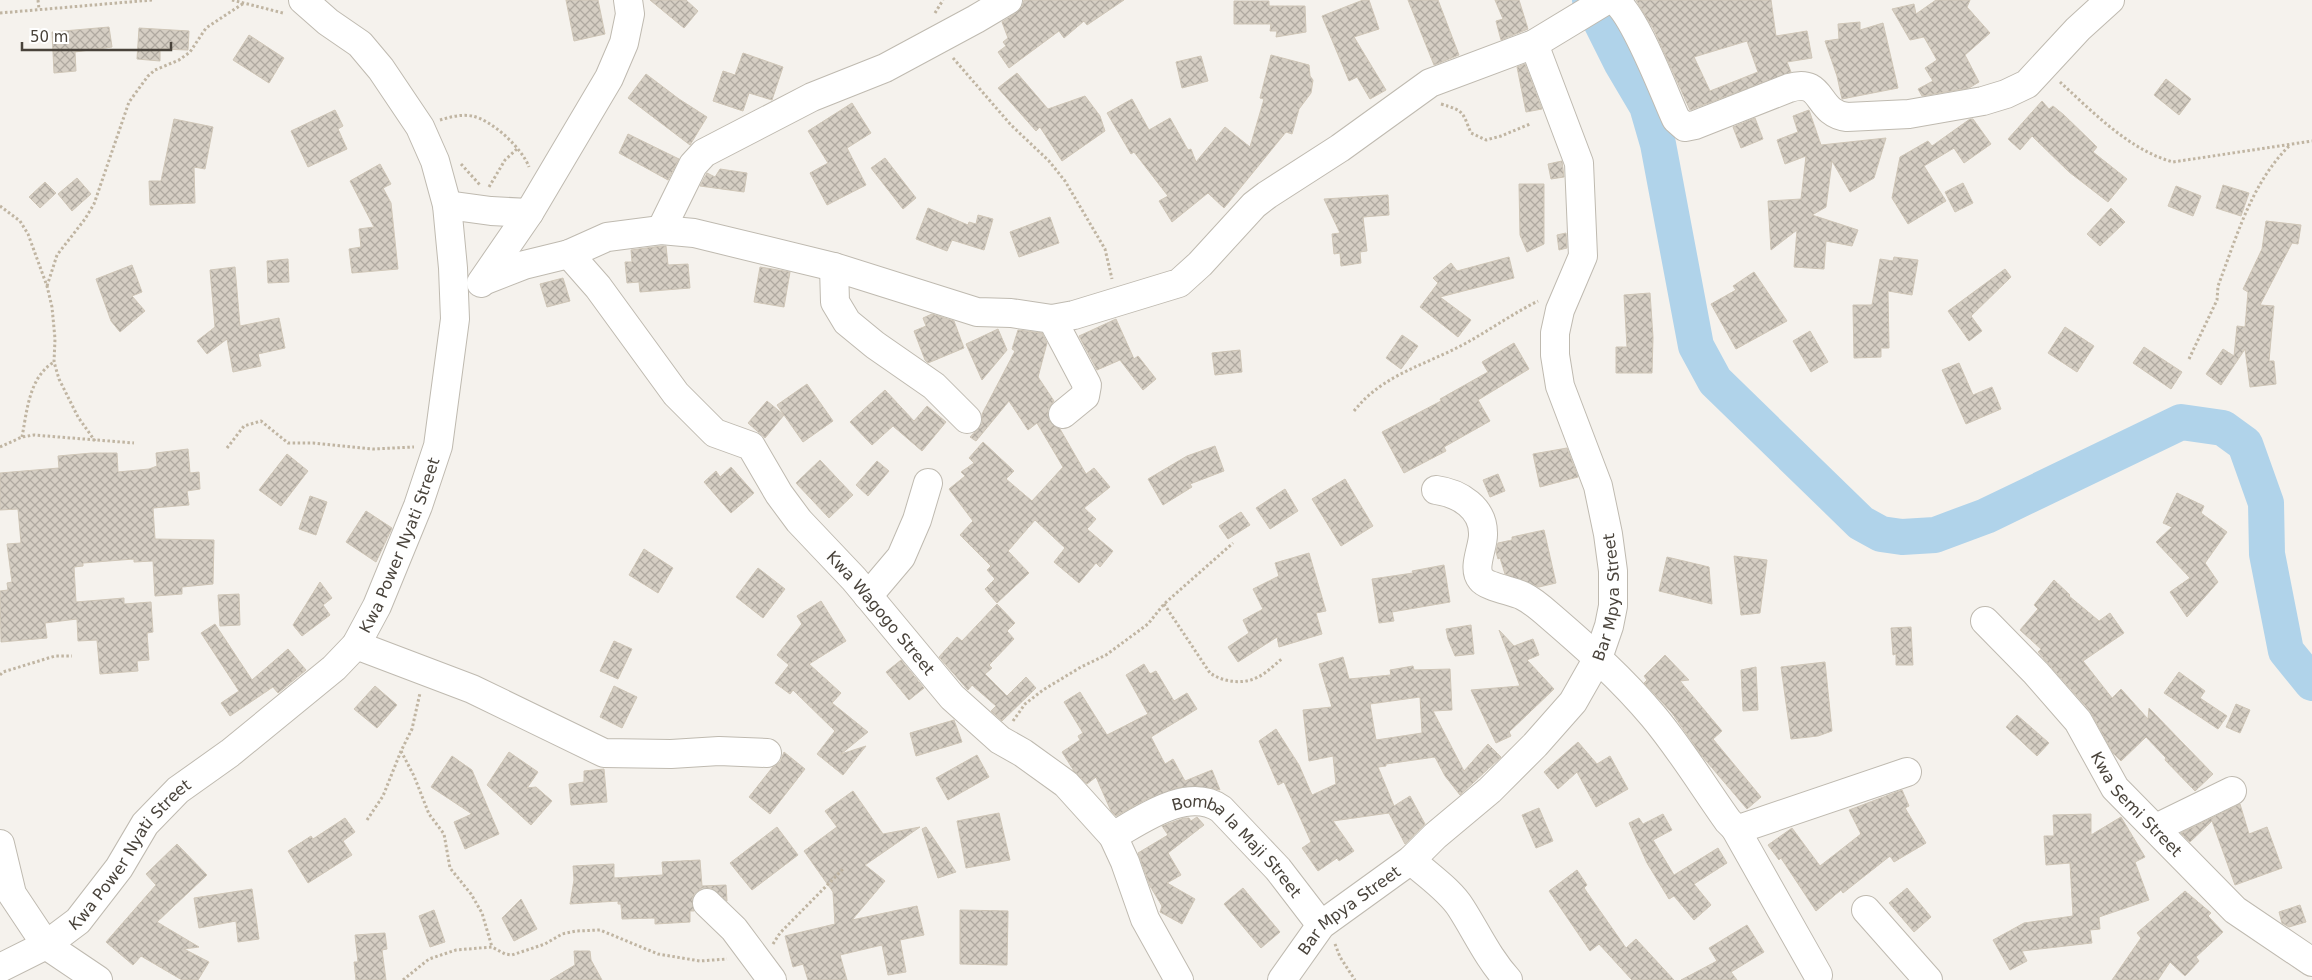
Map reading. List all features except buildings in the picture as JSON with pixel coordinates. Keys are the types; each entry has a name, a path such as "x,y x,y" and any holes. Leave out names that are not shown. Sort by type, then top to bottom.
{"street":[{"path":"455,319 532,209 609,78 624,43 630,14 628,0"},
{"path":"661,230 693,165 704,153 812,97 885,68 1008,0"},
{"path":"483,281 524,265 569,254 607,237 661,230 694,233 834,266 977,312 1011,313 1052,320 1106,304 1117,303 1178,284 1217,247 1260,200 1284,182 1340,148 1430,83 1534,44 1605,1 1614,0 1623,10 1640,39 1676,119 1685,127 1696,125 1789,88 1802,85 1815,90 1828,109 1838,116 1909,114 1983,101 2006,94 2027,84 2078,29 2110,0"},
{"name":"Kwa Power Nyati Street","path":"0,968 46,945 78,921 119,868 145,824 178,790 230,753 334,668 356,645 377,606 418,506 438,446 455,319 453,268 447,205 435,161 420,126 381,69 360,44 328,22 294,7"},
{"name":"Bar Mpya Street","path":"1282,980 1326,921 1411,860 1490,790 1535,745 1573,702 1598,658 1609,626 1613,606 1613,571 1598,486 1560,386 1556,363 1555,333 1560,310 1568,287 1583,256 1579,163 1534,44"},
{"path":"447,205 532,209"},
{"name":"Kwa Wagogo Street","path":"569,254 598,287 676,394 715,433 751,446 779,494 799,521 868,596 952,697 1000,740 1023,753 1066,784 1113,836 1125,862 1145,920 1179,980"},
{"path":"834,266 835,302 847,322 934,386 967,419"},
{"path":"1052,320 1087,385 1085,396 1063,414"},
{"path":"868,596 901,557 918,520 928,483"},
{"path":"1436,490 1451,492 1464,498 1475,512 1482,526 1483,536 1478,571 1480,578 1485,583 1534,602 1598,658 1653,716 1728,821 1735,828 1818,975"},
{"name":"Kwa Semi Street","path":"1985,621 2060,698 2087,735 2115,788 2235,910 2312,962"},
{"path":"356,645 472,689 604,753 670,754 719,750 767,754"},
{"path":"1735,828 1742,828 1907,772"},
{"path":"2156,828 2232,791"},
{"name":"Bomba la Maji Street","path":"1113,836 1146,817 1183,802 1210,801 1221,809 1326,921"},
{"path":"0,844 12,894 46,945 98,980"},
{"path":"1411,860 1461,907 1485,951 1508,980"},
{"path":"707,903 734,929 762,967"},
{"path":"1866,910 1928,980"}],"path":[{"path":"38,0 39,9"},
{"path":"74,6 77,0"},
{"path":"0,13 152,0"},
{"path":"232,0 244,3 294,7"},
{"path":"47,286 57,255 85,219 94,204 129,102 148,76 155,70 179,60 190,52 206,28 244,3"},
{"path":"939,39 1001,114 1049,160 1066,181 1105,249 1117,303"},
{"path":"2043,67 2103,121 2153,157 2173,162 2289,146 2312,141"},
{"path":"1406,101 1421,100 1438,103 1460,111 1466,116 1471,133 1486,140 1530,124"},
{"path":"420,126 453,117 472,116 482,120 518,148 526,158 529,168 532,209"},
{"path":"2189,359 2217,300 2218,286 2260,182 2272,163 2289,146"},
{"path":"456,157 486,191 505,160 518,148"},
{"path":"0,206 25,227 47,286 52,307 55,339 54,362 68,399 95,441"},
{"path":"1354,412 1365,396 1392,377 1467,342 1519,311 1568,287"},
{"path":"22,437 33,389 41,374 54,362"},
{"path":"227,448 244,426 261,421 288,443 313,443 373,449 438,446"},
{"path":"0,447 22,437 48,436 134,443"},
{"path":"1000,740 1025,704 1043,690 1081,667 1106,655 1148,624 1164,604 1233,543"},
{"path":"1164,604 1210,672 1221,680 1252,680 1259,677 1283,658"},
{"path":"0,676 4,672 55,656 72,656"},
{"path":"367,820 388,785 412,729 425,672"},
{"path":"401,751 414,776 429,814 444,834 450,868 471,894 482,913 492,947"},
{"path":"403,980 430,959 456,950 492,947 504,954 512,955 545,944 562,934 576,931 600,930 658,954 700,961 762,967 780,934 843,869"},
{"path":"1326,921 1338,951 1356,980"}],"waterway":[{"path":"1590,0 1621,62 1647,106 1658,144 1696,346 1715,381 1861,523 1881,534 1902,537 1935,535 1986,516 2181,422 2223,428 2245,444 2266,503 2267,554 2286,651 2312,683"}]}
